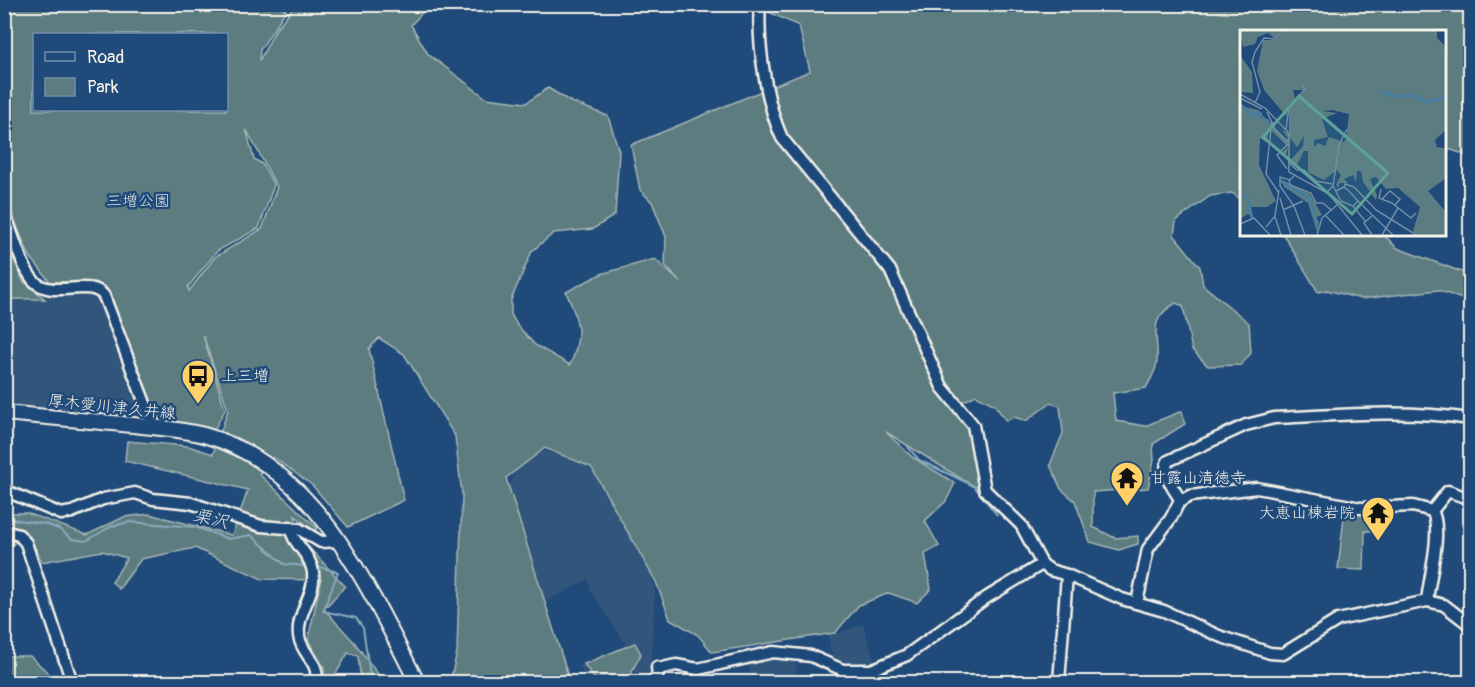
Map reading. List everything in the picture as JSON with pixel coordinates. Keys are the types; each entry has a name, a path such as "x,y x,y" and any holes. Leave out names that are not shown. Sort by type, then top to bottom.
{"main road":[{"name":"厚木愛川津久井線","path":"4,413 154,427 206,435 255,458 309,504 340,541 417,682"}],"street":[{"path":"760,4 765,73 775,121 782,138 890,270 942,387 973,425 986,490 1021,525 1042,564 1050,570 1164,611 1250,648 1283,654 1338,620 1427,601 1444,604 1470,625"},
{"path":"4,212 34,281 49,290 94,289 104,296 154,427"},
{"path":"1181,501 1167,477 1165,467 1168,461 1255,422 1274,418 1401,412 1436,413 1470,419"},
{"path":"1137,603 1148,549 1181,501 1219,491 1257,488 1361,508 1413,507 1432,512 1437,522 1437,533 1427,601"},
{"path":"4,490 61,514 72,512 103,499 135,493 153,499 191,503 261,526 290,527 305,531 321,542 340,541"},
{"path":"1432,512 1448,490 1470,499"},
{"path":"290,527 293,537 310,560 313,572 312,586 298,631 304,653 316,668 315,682"},
{"path":"4,531 20,535 26,543 72,682"},
{"path":"653,682 657,668 675,665 698,669 773,652 811,656 843,670 871,670 907,655 986,598 1042,564"},
{"path":"1059,682 1067,575"}],"shaded area":[{"path":"28,280 50,294 93,293 101,298 150,420 5,407 4,282"},
{"path":"546,451 557,452 589,468 642,539 655,592 650,682 591,682 584,675 579,666 626,645 590,590 588,579 543,603 507,492 517,466 533,454"},
{"path":"863,624 876,666 853,670 833,661 828,637"},
{"path":"763,655 794,657 798,682 752,682 747,659"}],"green space":[{"name":"三増公園","path":"5,5 276,5 286,10 260,50 259,61 276,29 295,5 429,5 411,25 428,54 486,98 526,103 548,88 571,102 608,116 619,151 615,215 593,229 554,233 532,251 511,300 511,314 517,325 535,345 570,365 577,345 578,328 566,292 601,274 655,259 681,283 665,265 666,237 652,202 640,190 631,145 810,71 799,26 754,5 1470,5 1470,157 1445,147 1445,30 1240,30 1240,198 1232,193 1210,196 1176,221 1174,235 1200,267 1203,285 1249,323 1251,353 1241,365 1208,366 1192,350 1183,306 1176,303 1161,315 1157,322 1157,364 1146,388 1113,393 1116,421 1145,426 1182,411 1185,424 1153,444 1154,460 1148,488 1093,492 1093,527 1115,538 1138,536 1138,544 1119,550 1090,542 1075,501 1061,489 1050,465 1063,433 1060,406 1050,403 1026,421 1014,417 1006,421 995,405 976,395 964,401 957,412 972,433 976,472 981,491 886,432 912,457 955,483 946,501 925,521 939,546 925,554 931,589 917,603 889,593 859,605 835,633 712,652 698,635 670,619 656,582 591,467 545,448 506,478 570,682 450,682 457,652 462,495 455,436 404,354 379,338 369,349 404,500 348,527 312,485 273,457 259,474 317,528 315,531 295,516 301,539 345,586 324,609 354,642 384,682 361,682 358,656 348,653 331,682 325,682 324,667 308,640 321,580 262,579 195,548 141,559 119,589 112,582 127,558 102,551 42,562 30,537 5,547 5,513 27,513 87,535 124,517 149,514 232,535 248,490 125,461 127,441 188,446 213,454 228,410 203,335 225,410 213,432 162,422 154,413 106,287 95,282 50,282 29,255 5,197","holes":["246,129 277,187 262,229 215,257 189,291 188,287 217,251 259,228 274,185 262,164 254,159"]},
{"path":"5,235 23,281 45,299 12,299 8,283 5,283"},
{"path":"1284,236 1385,236 1397,248 1470,275 1470,302 1438,290 1361,299 1327,290 1318,292"},
{"path":"1345,508 1377,512 1373,531 1365,531 1364,570 1338,569"},
{"path":"635,643 641,654 632,671 631,682 597,682 584,664"},
{"path":"5,647 8,656 30,656 58,682 5,682"}],"waterway":[{"path":"908,447 919,460 974,486 997,515"},
{"name":"栗沢","path":"4,518 45,524 59,529 72,539 86,541 112,526 130,522 195,527 229,539 251,535 284,564 306,566"},
{"name":"栗沢","path":"315,566 338,572 323,611 356,618 363,628 371,682"},
{"path":"1330,631 1343,624"}],"place":[{"name":"上三増","path":"198,405"},
{"name":"甘露山清徳寺","path":"1127,507"},
{"name":"大恵山棟岩院","path":"1378,542"}]}
